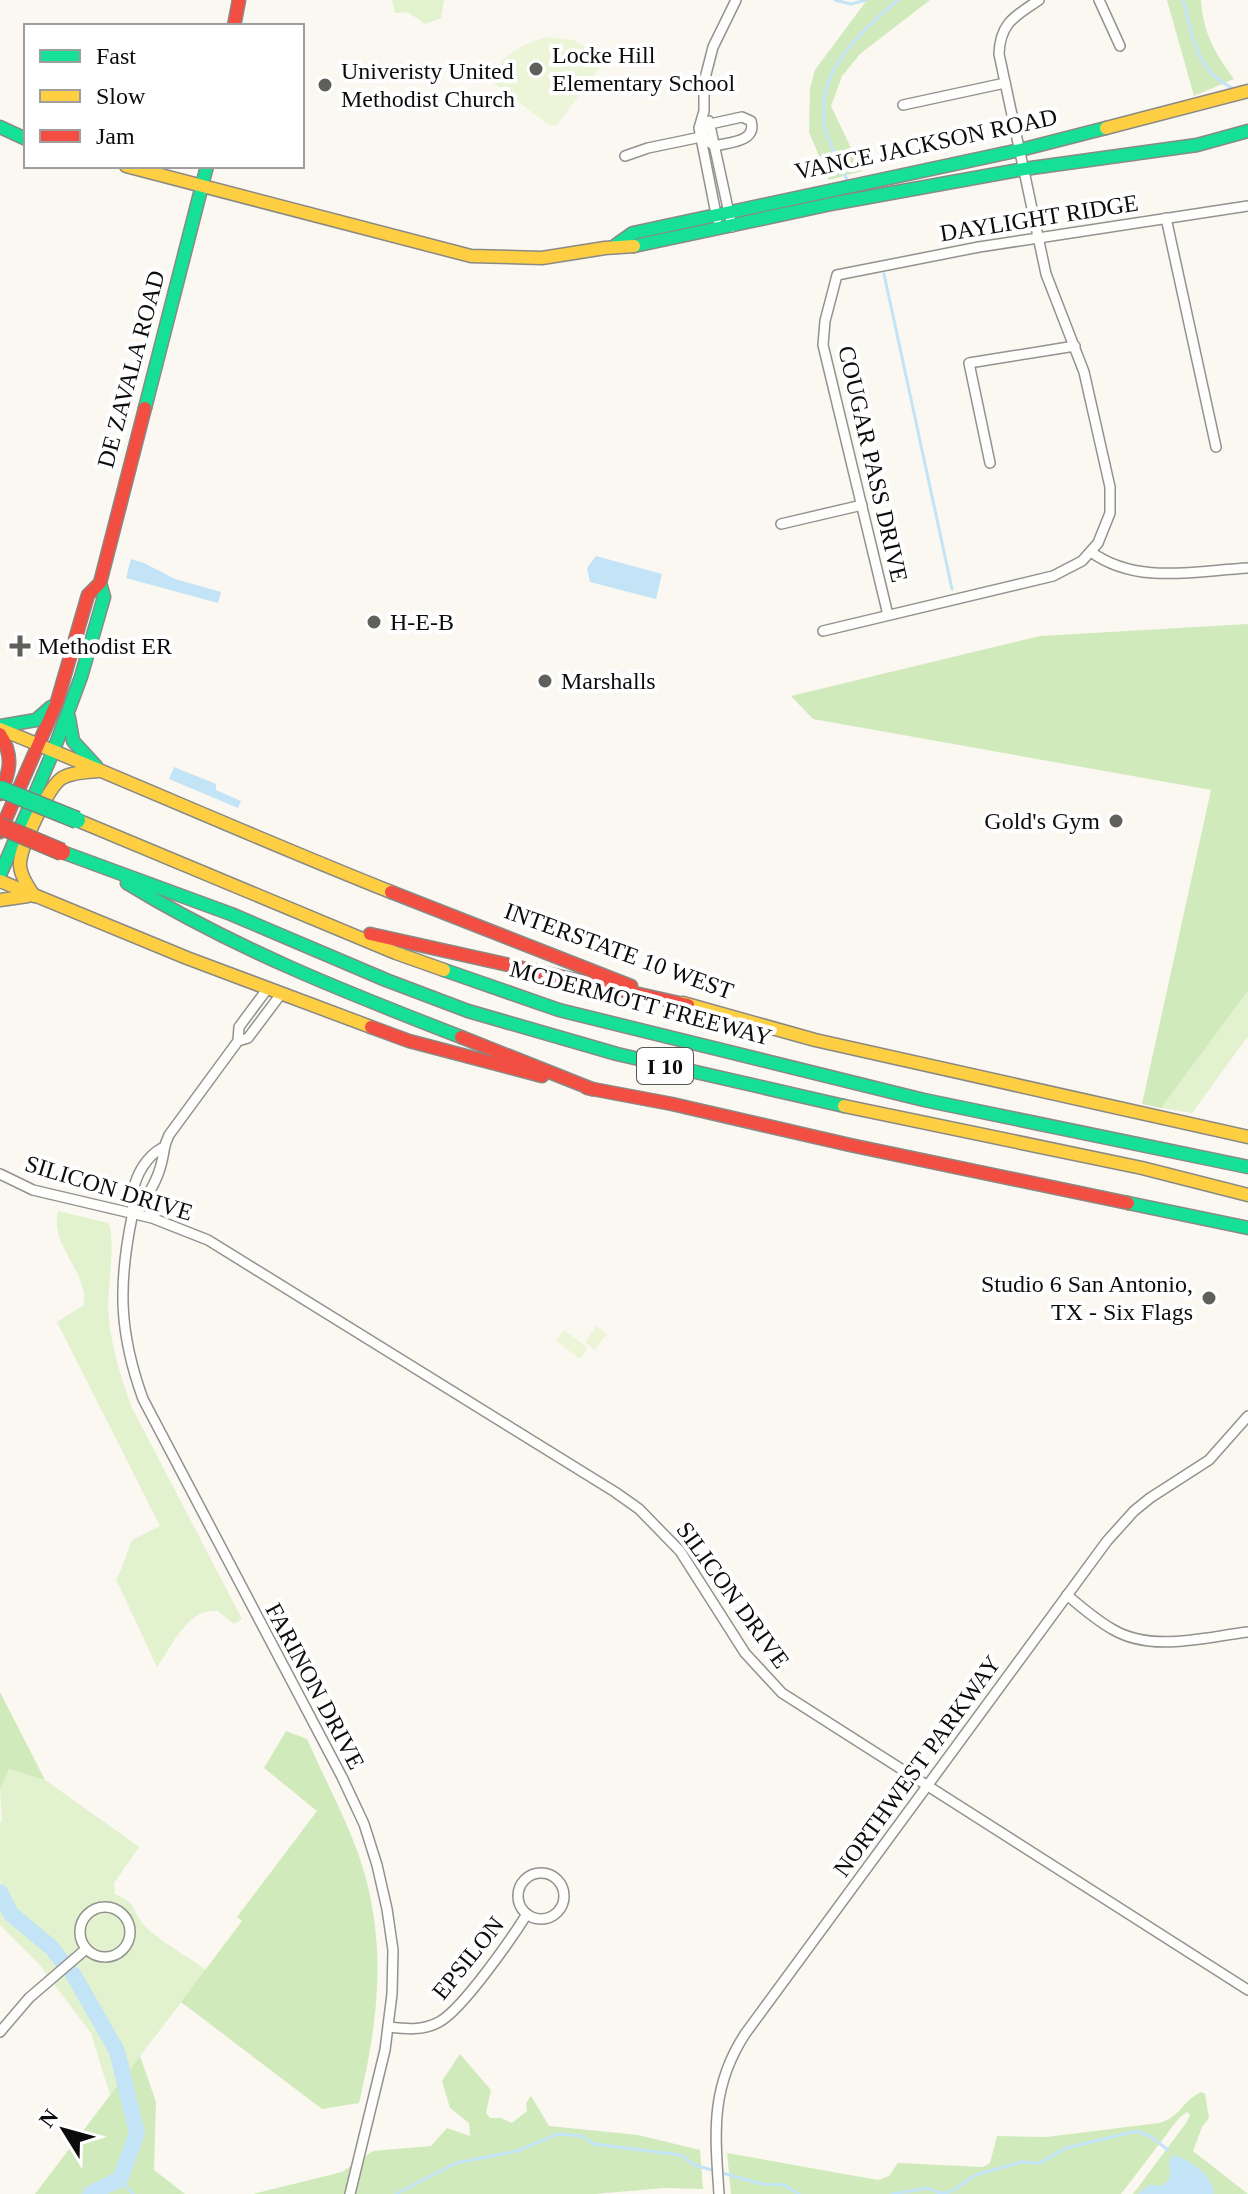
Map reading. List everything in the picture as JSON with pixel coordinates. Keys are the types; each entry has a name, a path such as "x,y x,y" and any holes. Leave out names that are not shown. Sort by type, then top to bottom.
{"main road":[{"path":"234,24 239,0"},
{"name":"VANCE JACKSON ROAD","path":"724,221 1248,91"},
{"path":"0,127 24,138"},
{"name":"VANCE JACKSON ROAD","path":"134,168 471,256 537,258 616,245 633,233 836,203 1024,169 1197,145 1248,131"},
{"name":"DE ZAVALA ROAD","path":"0,878 62,708 88,595 100,583 207,168"},
{"path":"0,792 10,771 11,759 0,730 36,720 62,708 73,741 101,771"},
{"name":"INTERSTATE 10 WEST","path":"0,730 253,837 582,968 688,1005 806,1038 1248,1137"},
{"name":"DE ZAVALA ROAD","path":"0,829 45,748"},
{"path":"35,896 25,882 20,861 50,791 68,775 101,771"},
{"name":"MCDERMOTT FREEWAY","path":"0,792 77,820 396,953 546,1006 924,1100 1248,1167"},
{"name":"I 10","path":"0,829 231,914 468,1011 617,1054 920,1123 1142,1168 1248,1195"},
{"path":"102,867 176,915 226,942 348,996 592,1089"},
{"path":"0,878 35,896 409,1041 592,1089 1248,1228"},
{"path":"0,900 35,896"},
{"path":"303,916 399,941 688,1005"}],"street":[{"path":"724,221 699,128 704,111 704,82 713,47 736,0"},
{"path":"823,631 1053,576 1074,567 1091,552 1106,525 1110,513 1110,487 1088,387 1050,286 999,54 999,40 1004,28 1015,15 1039,0"},
{"path":"1099,0 1120,46"},
{"path":"903,105 1005,83"},
{"path":"704,111 715,146 724,221"},
{"path":"625,156 701,137 710,124 742,117 751,121 754,127 746,138 715,146 701,137"},
{"name":"DAYLIGHT RIDGE","path":"837,275 1038,237 1248,206"},
{"path":"1166,218 1216,447"},
{"name":"COUGAR PASS DRIVE","path":"837,275 825,321 823,345 888,615"},
{"path":"990,463 969,363 1075,346"},
{"path":"781,524 862,505"},
{"path":"1091,552 1106,563 1137,573 1248,568"},
{"name":"FARINON DRIVE","path":"274,991 239,1027 238,1041 162,1148 149,1155 139,1174 132,1193 133,1214 121,1288 124,1331 143,1399 364,1824 387,1909 393,1950 389,2027 350,2194"},
{"name":"FARINON DRIVE","path":"238,1041 248,1038 274,991"},
{"name":"FARINON DRIVE","path":"133,1214 146,1200 162,1160 162,1148"},
{"name":"SILICON DRIVE","path":"0,1174 33,1190 179,1228 236,1255 615,1492 639,1509 680,1551 745,1653 782,1693 1248,1990"},
{"name":"NORTHWEST PARKWAY","path":"719,2194 718,2096 733,2053 1120,1525 1150,1498 1209,1460 1248,1416"},
{"path":"1067,1595 1112,1630 1136,1639 1165,1642 1248,1632"},
{"name":"EPSILON","path":"538,1872 556,1877 564,1893 560,1910 544,1919 527,1914 518,1899 523,1881 538,1872"},
{"path":"107,1906 125,1915 131,1934 129,1944 122,1952 104,1958 94,1956 86,1949 80,1931 88,1913 107,1906"},
{"name":"EPSILON","path":"389,2027 412,2030 430,2026 451,2014 513,1937 527,1914"},
{"path":"2,2025 86,1949"}],"green space":[{"path":"392,0 444,0 441,18 425,24 408,12 395,13"},
{"path":"867,0 930,0 860,54 842,76 831,106 862,171 829,180 809,132 810,89 815,70"},
{"path":"1167,0 1201,0 1204,23 1211,42 1234,79 1194,96"},
{"path":"547,37 574,40 605,60 557,125 550,126 487,78 513,52"},
{"path":"1248,624 1248,991 1161,1108 1142,1104 1211,790 813,719 791,696 1040,636"},
{"path":"1248,991 1248,1036 1192,1113 1161,1108"},
{"path":"58,1211 108,1223 112,1251 109,1321 116,1358 131,1406 242,1619 234,1624 218,1611 198,1615 189,1621 157,1667 116,1579 132,1540 160,1526 57,1322 84,1305 80,1281 59,1235"},
{"path":"596,1326 607,1334 595,1350 585,1342"},
{"path":"564,1330 588,1348 580,1359 556,1341"},
{"path":"0,1692 45,1780 9,1769 0,1789"},
{"path":"286,1731 307,1739 347,1826 368,1887 377,1949 372,2041 359,2103 322,2109 181,2002 242,1921 237,1917 317,1811 264,1768"},
{"path":"9,1768 45,1780 139,1847 114,1883 115,1894 131,1905 150,1931 206,1970 110,2095 91,2033 38,1963 0,1925 0,1899 5,1895 0,1881 0,1789"},
{"path":"460,2054 491,2090 486,2113 490,2118 501,2118 512,2123 527,2111 526,2103 531,2096 549,2126 638,2135 700,2150 703,2189 665,2188 594,2194 253,2194 342,2172 373,2151 431,2146 447,2128 470,2136 469,2123 450,2108 442,2081"},
{"path":"140,2056 156,2102 154,2170 185,2194 35,2194"},
{"path":"1201,2092 1205,2094 1209,2118 1193,2151 1248,2194 1133,2194 1186,2123 1190,2115 1187,2112 1179,2118 1121,2194 731,2194 727,2153 878,2180 889,2176 898,2163 983,2167 990,2163 997,2136 1046,2137 1159,2123 1173,2117"}],"water":[{"path":"596,556 662,574 656,599 590,582 587,568"},
{"path":"131,559 175,579 221,592 218,603 126,578"},
{"path":"174,767 216,784 216,790 241,801 238,808 169,779"},
{"path":"1174,2155 1200,2170 1210,2180 1214,2194 1138,2194 1149,2185 1161,2186 1167,2181 1170,2175 1169,2160"}],"waterway":[{"path":"835,0 851,4 866,0"},
{"path":"847,180 825,128 823,107 826,89 833,71 855,40 898,0"},
{"path":"1183,0 1193,39 1203,62 1220,81 1232,88"},
{"path":"884,274 952,589"},
{"path":"0,1892 11,1914 52,1948 61,1960"},
{"path":"73,1974 117,2051 137,2133 120,2179 90,2194"},
{"path":"892,2194 928,2188 939,2193 950,2192 976,2175 1021,2162 1040,2163 1066,2148 1137,2131 1150,2136 1168,2150"},
{"path":"396,2194 456,2163 517,2151 558,2134 582,2136 594,2144 681,2155 694,2165 762,2184 784,2185 799,2194"},
{"path":"120,2179 133,2194"}],"traffic: fast":[{"path":"0,127 24,138"},
{"path":"616,245 633,233 1020,150 1106,128"},
{"path":"634,246 836,203 1024,169 1197,145 1248,131"},
{"path":"145,408 206,168"},
{"path":"0,875 53,752 81,677 104,597 100,583"},
{"path":"0,726 36,720 51,707"},
{"path":"69,718 73,741 96,766"},
{"path":"0,789 77,820"},
{"path":"62,852 231,914 468,1011 617,1054 844,1106"},
{"path":"127,883 249,948 332,986 461,1037"},
{"path":"444,970 559,1010 924,1100 1248,1167"},
{"path":"1128,1203 1248,1228"}],"traffic: slow":[{"path":"1106,128 1248,91"},
{"path":"134,168 471,256 542,258 634,246"},
{"path":"0,729 391,892"},
{"path":"34,896 22,875 20,862 36,817 62,778 75,773 98,771"},
{"path":"77,820 396,953 444,970"},
{"path":"0,881 187,958 371,1027"},
{"path":"0,900 28,896"},
{"path":"683,1003 815,1040 1248,1137"},
{"path":"844,1106 1142,1168 1248,1195"}],"traffic: jam":[{"path":"234,24 239,0"},
{"path":"0,832 57,702 88,595 100,583 145,408"},
{"path":"0,734 9,757 0,794"},
{"path":"0,826 62,852"},
{"path":"391,892 631,986"},
{"path":"370,934 688,1005"},
{"path":"371,1027 409,1041 542,1076"},
{"path":"461,1037 592,1089"},
{"path":"587,1088 1128,1203"}],"place":[{"name":"Locke Hill Elementary School","path":"536,69"},
{"name":"Univeristy United Methodist Church","path":"325,85"},
{"name":"H-E-B","path":"374,622"},
{"name":"Methodist ER","path":"20,646"},
{"name":"Marshalls","path":"545,681"},
{"name":"Gold's Gym","path":"1116,821"},
{"name":"Studio 6 San Antonio, TX - Six Flags","path":"1209,1298"}]}
